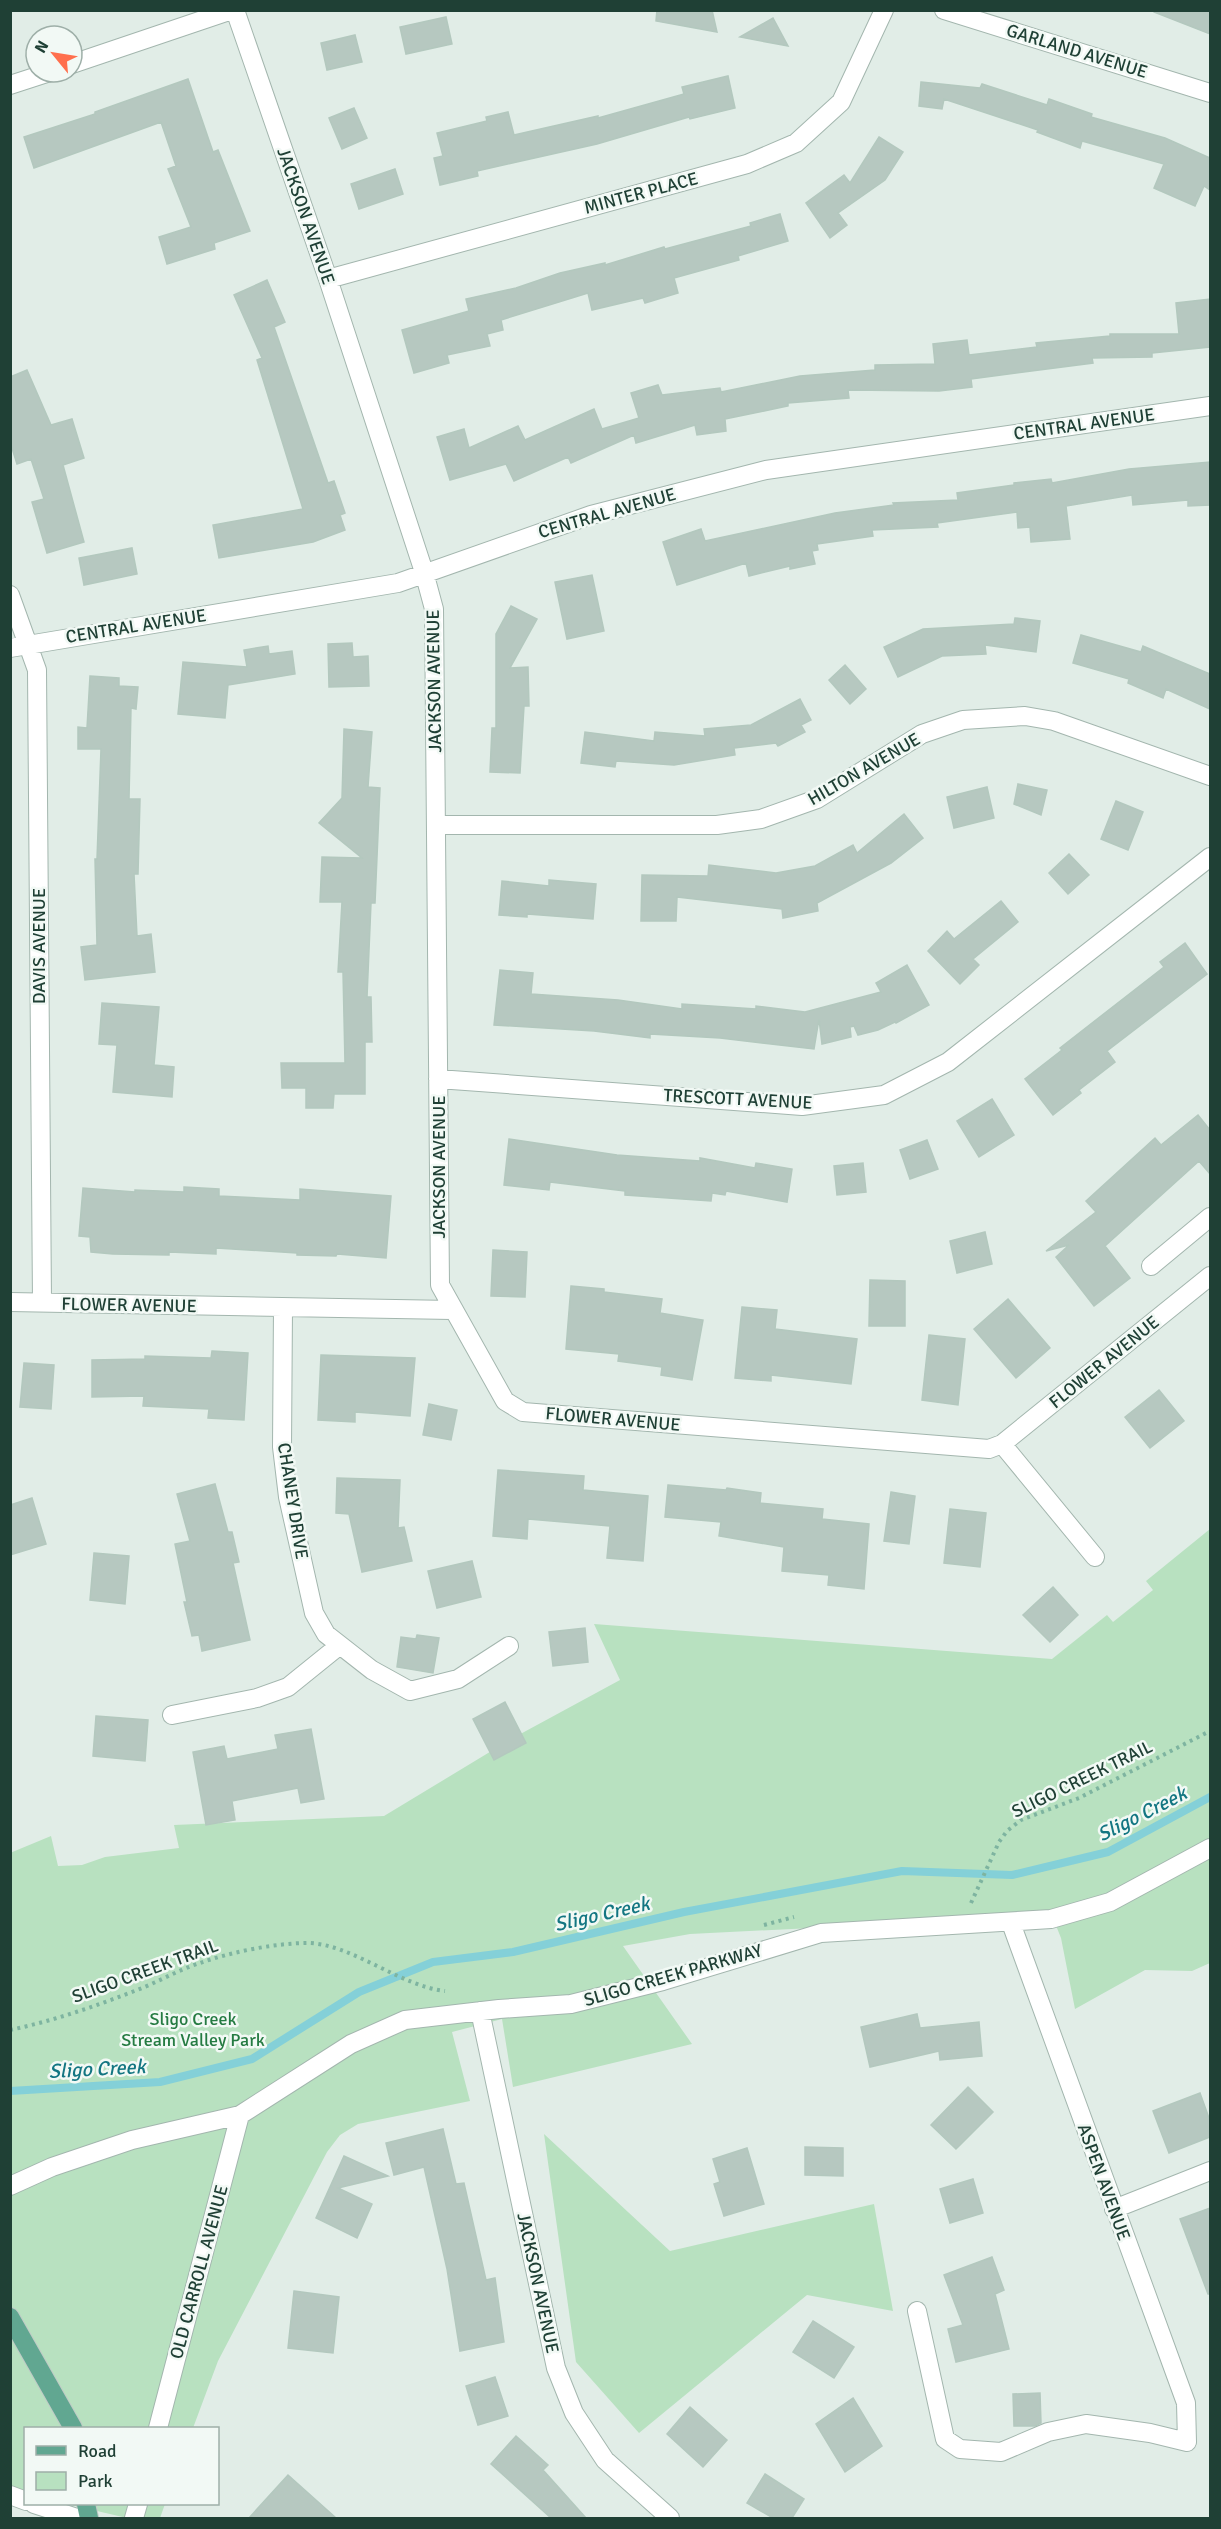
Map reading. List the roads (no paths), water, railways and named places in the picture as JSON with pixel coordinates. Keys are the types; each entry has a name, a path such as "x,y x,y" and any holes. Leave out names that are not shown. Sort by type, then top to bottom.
{"main road":[{"path":"10,2317 72,2427"}],"street":[{"path":"84,60 233,10"},
{"name":"JACKSON AVENUE","path":"233,10 328,279 434,609 440,1286 452,1310"},
{"name":"MINTER PLACE","path":"328,279 747,164 796,143 841,102 884,10"},
{"name":"GARLAND AVENUE","path":"944,10 1210,93"},
{"name":"CENTRAL AVENUE","path":"19,646 398,583 591,514 766,470 1210,406"},
{"name":"DAVIS AVENUE","path":"10,595 19,646 37,670 42,1302"},
{"name":"HILTON AVENUE","path":"436,825 717,825 761,819 817,799 922,734 963,720 1025,716 1054,721 1210,776"},
{"name":"TRESCOTT AVENUE","path":"438,1079 802,1106 884,1095 948,1062 1210,857"},
{"path":"1150,1266 1210,1217"},
{"name":"FLOWER AVENUE","path":"10,1302 452,1310 505,1401 523,1412 988,1449 1002,1444 1210,1276"},
{"name":"CHANEY DRIVE","path":"283,1308 282,1446 288,1497 314,1613 326,1634 372,1670 410,1691 458,1678 509,1646"},
{"path":"1002,1444 1095,1557"},
{"path":"172,1714 257,1698 288,1687 340,1645"},
{"name":"SLIGO CREEK PARKWAY","path":"10,2186 52,2167 132,2140 240,2115 351,2044 405,2020 571,2004 663,1981 821,1933 1051,1920 1110,1902 1210,1848"},
{"name":"ASPEN AVENUE","path":"917,2311 945,2439 960,2450 1000,2452 1048,2432 1086,2424 1150,2433 1187,2442 1186,2403 1011,1923"},
{"name":"JACKSON AVENUE","path":"480,2011 556,2368 574,2413 605,2460 670,2518"},
{"name":"OLD CARROLL AVENUE","path":"158,2427 240,2115"},
{"path":"1114,2209 1210,2171"},
{"path":"37,2505 77,2518"}],"waterway":[{"name":"Sligo Creek","path":"10,2091 160,2082 252,2059 359,1992 433,1962 513,1952 684,1912 902,1871 1012,1875 1108,1852 1210,1797"}],"park label":[{"name":"Sligo Creek Stream Valley Park","path":"193,2029"}]}
